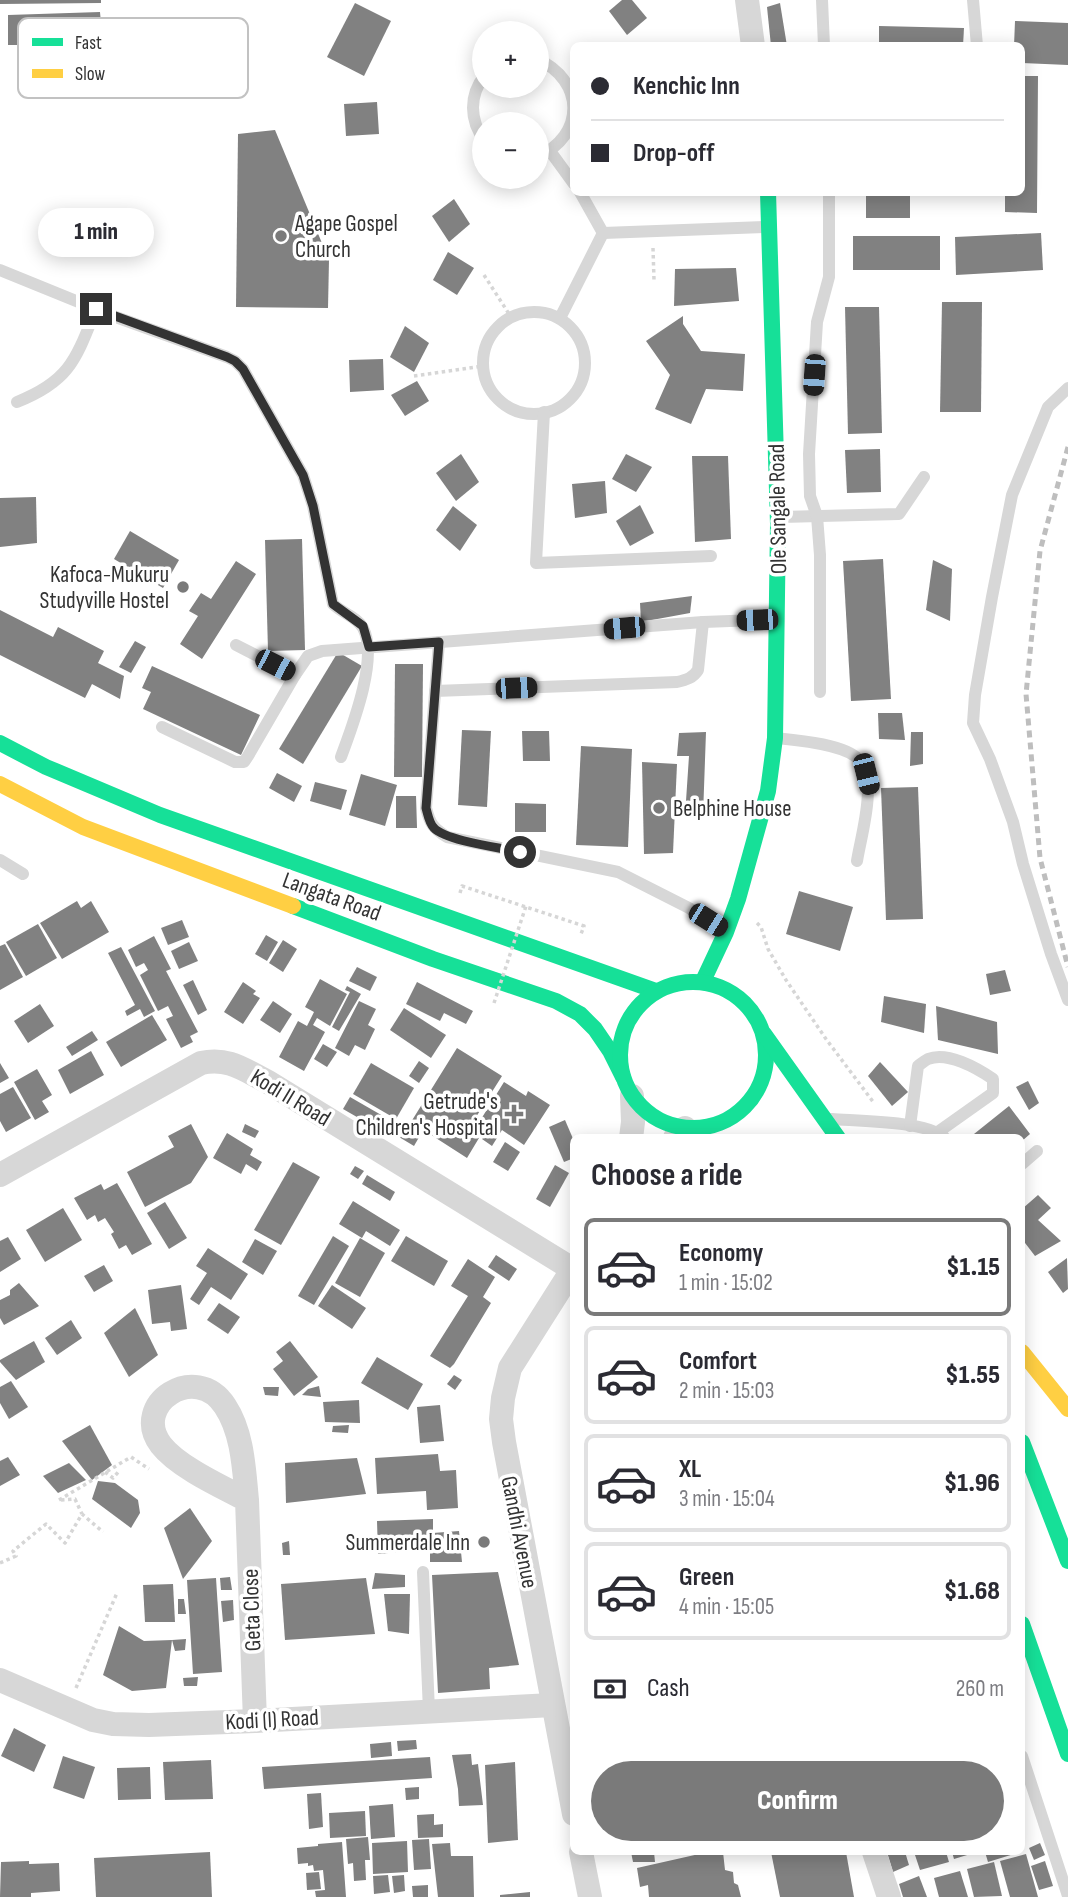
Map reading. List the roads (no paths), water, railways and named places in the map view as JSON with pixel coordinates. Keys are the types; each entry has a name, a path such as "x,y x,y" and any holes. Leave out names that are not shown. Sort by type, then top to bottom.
{"main road":[{"name":"Ole Sangale Road","path":"703,981 738,899 768,792 775,738 778,517 768,196"},
{"name":"Langata Road","path":"0,743 46,767 160,815 656,991"},
{"name":"Langata Road","path":"0,784 83,827 433,959 556,1001 579,1014 595,1029 610,1051 627,1087"},
{"path":"764,1034 767,1058 762,1080 751,1101 734,1116 713,1126 680,1133 646,1112 627,1087 620,1053 624,1029 637,1007 656,991 678,982 703,981 723,987 741,999 755,1015 764,1034 835,1134"},
{"path":"713,1126 727,1134"},
{"path":"1025,1356 1068,1409"},
{"path":"1025,1449 1068,1561"},
{"path":"1025,1632 1068,1754"}],"street":[{"path":"747,0 752,42"},
{"name":"Kodi II Road","path":"0,1175 201,1063 215,1060 233,1063 268,1082 570,1267"},
{"path":"627,1087 633,1122 632,1134"},
{"name":"Gandhi Avenue","path":"570,1274 510,1368 501,1419 503,1443 570,1794"},
{"name":"Geta Close","path":"247,1500 192,1469 161,1445 154,1427 154,1415 157,1405 173,1391 189,1386 202,1387 219,1398 234,1425 244,1465 247,1500 255,1721"},
{"name":"Kodi (I) Road","path":"0,1680 93,1720 113,1724 255,1721 552,1705"},
{"path":"582,1855 590,1897"},
{"path":"875,1855 889,1897"}],"lane":[{"path":"822,0 824,42"},
{"path":"974,0 977,42"},
{"path":"549,64 563,77 570,90"},
{"path":"570,127 563,139 550,151 570,178"},
{"path":"582,196 603,233"},
{"path":"820,692 820,555 817,516 810,496 809,454 817,321 829,277 829,196"},
{"path":"603,233 770,227"},
{"path":"559,318 603,233"},
{"path":"0,270 227,357 243,369 303,475 313,506 333,604 363,626 369,647 360,706 341,757"},
{"path":"17,402 53,384 69,368 96,309"},
{"path":"527,312 544,312 559,318 572,329 581,343 585,360 583,377 576,392 564,404 549,412 533,414 516,411 502,402 491,389 484,374 488,341 498,327 511,317 527,312"},
{"path":"1068,388 1048,407 1012,495 975,695 973,723 990,759 1013,822 1031,890 1068,1000"},
{"path":"544,412 536,563 710,556"},
{"path":"778,517 899,514 924,477"},
{"path":"162,727 235,762 244,762 302,663 316,652 778,617"},
{"path":"435,691 686,680 698,670 703,622"},
{"path":"439,642 426,808 435,829 447,837 618,872 689,908 726,932"},
{"path":"236,645 295,675"},
{"path":"775,738 820,743 859,759 869,789 857,862"},
{"path":"0,860 23,874"},
{"path":"910,1126 918,1066 929,1059 943,1056 978,1069 993,1079 993,1093 942,1134"},
{"path":"825,1118 889,1123 938,1134"},
{"path":"1025,1162 1037,1152"},
{"path":"423,1572 429,1711"},
{"path":"1025,1765 1068,1896"}],"railway":[{"path":"1068,447 1040,551 1026,694 1040,858 1068,967"}],"place":[{"name":"Agape Gospel Church","path":"281,236"},
{"name":"Kafoca-Mukuru Studyville Hostel","path":"183,587"},
{"name":"Belphine House","path":"659,808"},
{"name":"Getrude's Children's Hospital","path":"514,1114"},
{"name":"Summerdale Inn","path":"484,1542"}]}
